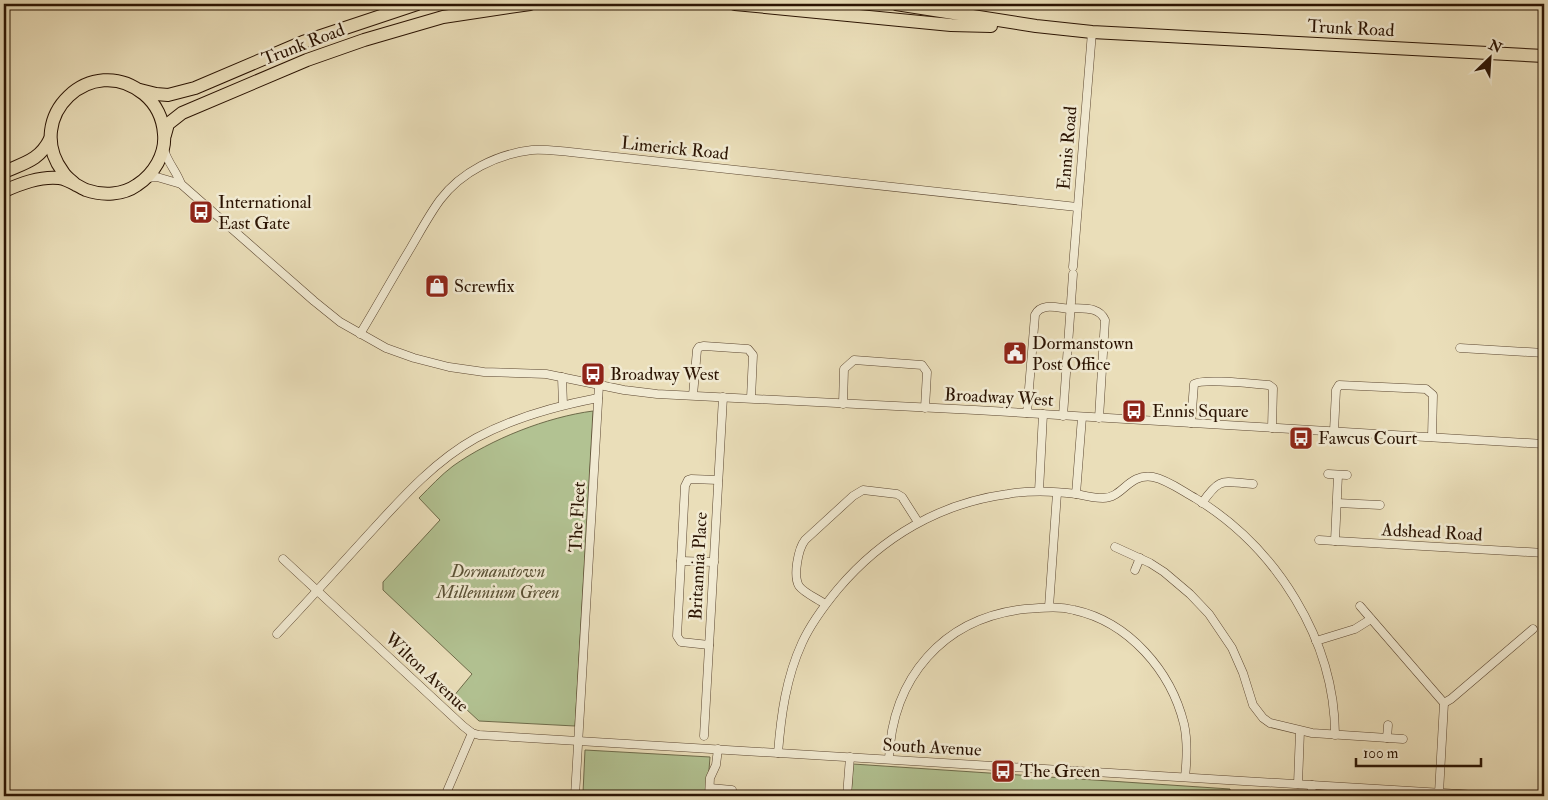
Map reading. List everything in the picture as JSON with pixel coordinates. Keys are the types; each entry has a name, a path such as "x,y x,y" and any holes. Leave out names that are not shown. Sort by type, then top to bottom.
{"main road":[{"name":"Trunk Road","path":"138,89 156,94 168,94 195,88 303,42 417,4"},
{"name":"Trunk Road","path":"164,142 168,124 182,113 315,57 364,40 443,17 530,4"},
{"name":"Trunk Road","path":"735,4 951,25 1036,26"},
{"name":"Trunk Road","path":"896,4 1036,26 1092,32 1544,56"},
{"path":"4,191 24,182 60,178 76,185 99,194 112,194 124,192 147,178 154,169 164,142 162,122 157,109 138,89 123,82 107,80 94,82 82,86 65,99 58,108 51,128 50,139 54,157 63,173 76,185"},
{"path":"4,172 35,158 45,149 50,139"}],"street":[{"name":"Ennis Road","path":"1063,416 1077,207 1092,32"},
{"path":"164,142 168,162 179,177 181,184"},
{"name":"Limerick Road","path":"360,334 441,199 467,175 494,160 510,154 533,150 570,152 1077,207"},
{"path":"147,178 157,177 181,184"},
{"name":"Broadway West","path":"181,184 340,322 386,348 448,367 484,372 541,374 624,390 693,395 1544,444"},
{"path":"1027,413 1035,315 1042,307 1070,308 1095,310 1105,320 1099,418"},
{"path":"693,395 697,350 699,347 748,348 754,355 751,398"},
{"path":"1460,348 1544,353"},
{"path":"843,404 844,368 854,360 922,365 927,372 925,408"},
{"path":"562,377 563,404"},
{"path":"1191,423 1194,384 1199,381 1269,385 1273,388 1272,428"},
{"name":"The Fleet","path":"575,796 599,385"},
{"path":"1334,431 1336,390 1339,385 1426,389 1433,395 1432,437"},
{"name":"Britannia Place","path":"704,736 723,397"},
{"path":"277,634 406,494 448,457 491,431 538,412 563,404 598,398"},
{"path":"1039,491 1043,414"},
{"path":"1076,494 1082,417"},
{"path":"1328,474 1347,475"},
{"path":"1335,541 1338,474"},
{"path":"778,753 782,710 792,668 802,643 825,604 866,558 890,539 918,522 944,510 971,501 1000,495 1039,491 1107,498 1119,492 1133,480 1144,477 1151,477 1178,488 1202,503 1240,532 1265,557 1296,602 1316,641 1329,681 1335,715 1335,735"},
{"path":"709,645 685,644 678,640 681,561 686,483 691,479 718,480"},
{"path":"1202,503 1213,488 1220,483 1252,484"},
{"path":"825,604 800,587 797,578 800,549 805,540 853,496 863,490 897,494 902,497 918,522"},
{"path":"1049,607 1057,493"},
{"path":"1337,503 1380,505"},
{"name":"Adshead Road","path":"1319,540 1544,553"},
{"path":"1116,547 1150,563 1177,583 1200,604 1225,637 1237,660 1257,712 1270,722 1300,731 1403,739"},
{"path":"1135,570 1140,558"},
{"name":"Wilton Avenue","path":"283,559 472,733 579,741"},
{"path":"681,561 714,562"},
{"path":"1360,606 1444,703 1439,793"},
{"path":"889,760 891,736 900,702 918,666 934,649 969,624 990,616 1011,611 1049,607 1074,610 1099,618 1135,642 1156,664 1171,689 1181,714 1187,751 1185,777"},
{"path":"1316,641 1355,630 1371,618"},
{"path":"1444,703 1533,629"},
{"path":"1386,738 1388,725"},
{"path":"1298,784 1300,731"},
{"path":"445,796 472,733"},
{"name":"South Avenue","path":"579,741 1493,796"},
{"path":"718,749 716,766 710,778 710,792 732,790"},
{"path":"847,796 850,757"},
{"path":"1311,796 1312,785"}],"green space":[{"name":"Dormanstown Millennium Green","path":"593,411 575,726 479,721 453,697 472,674 383,590 383,582 440,520 419,498 449,470 468,456 502,438 557,418"},
{"path":"585,750 710,757 707,796 581,796 583,793"},
{"path":"853,764 1230,789 1230,796 851,796"}],"place":[{"name":"International East Gate","path":"201,212"},
{"name":"Screwfix","path":"437,286"},
{"name":"Dormanstown Post Office","path":"1015,353"},
{"name":"Broadway West","path":"593,374"},
{"name":"Ennis Square","path":"1134,411"},
{"name":"Fawcus Court","path":"1301,438"},
{"name":"The Green","path":"1003,771"}]}
